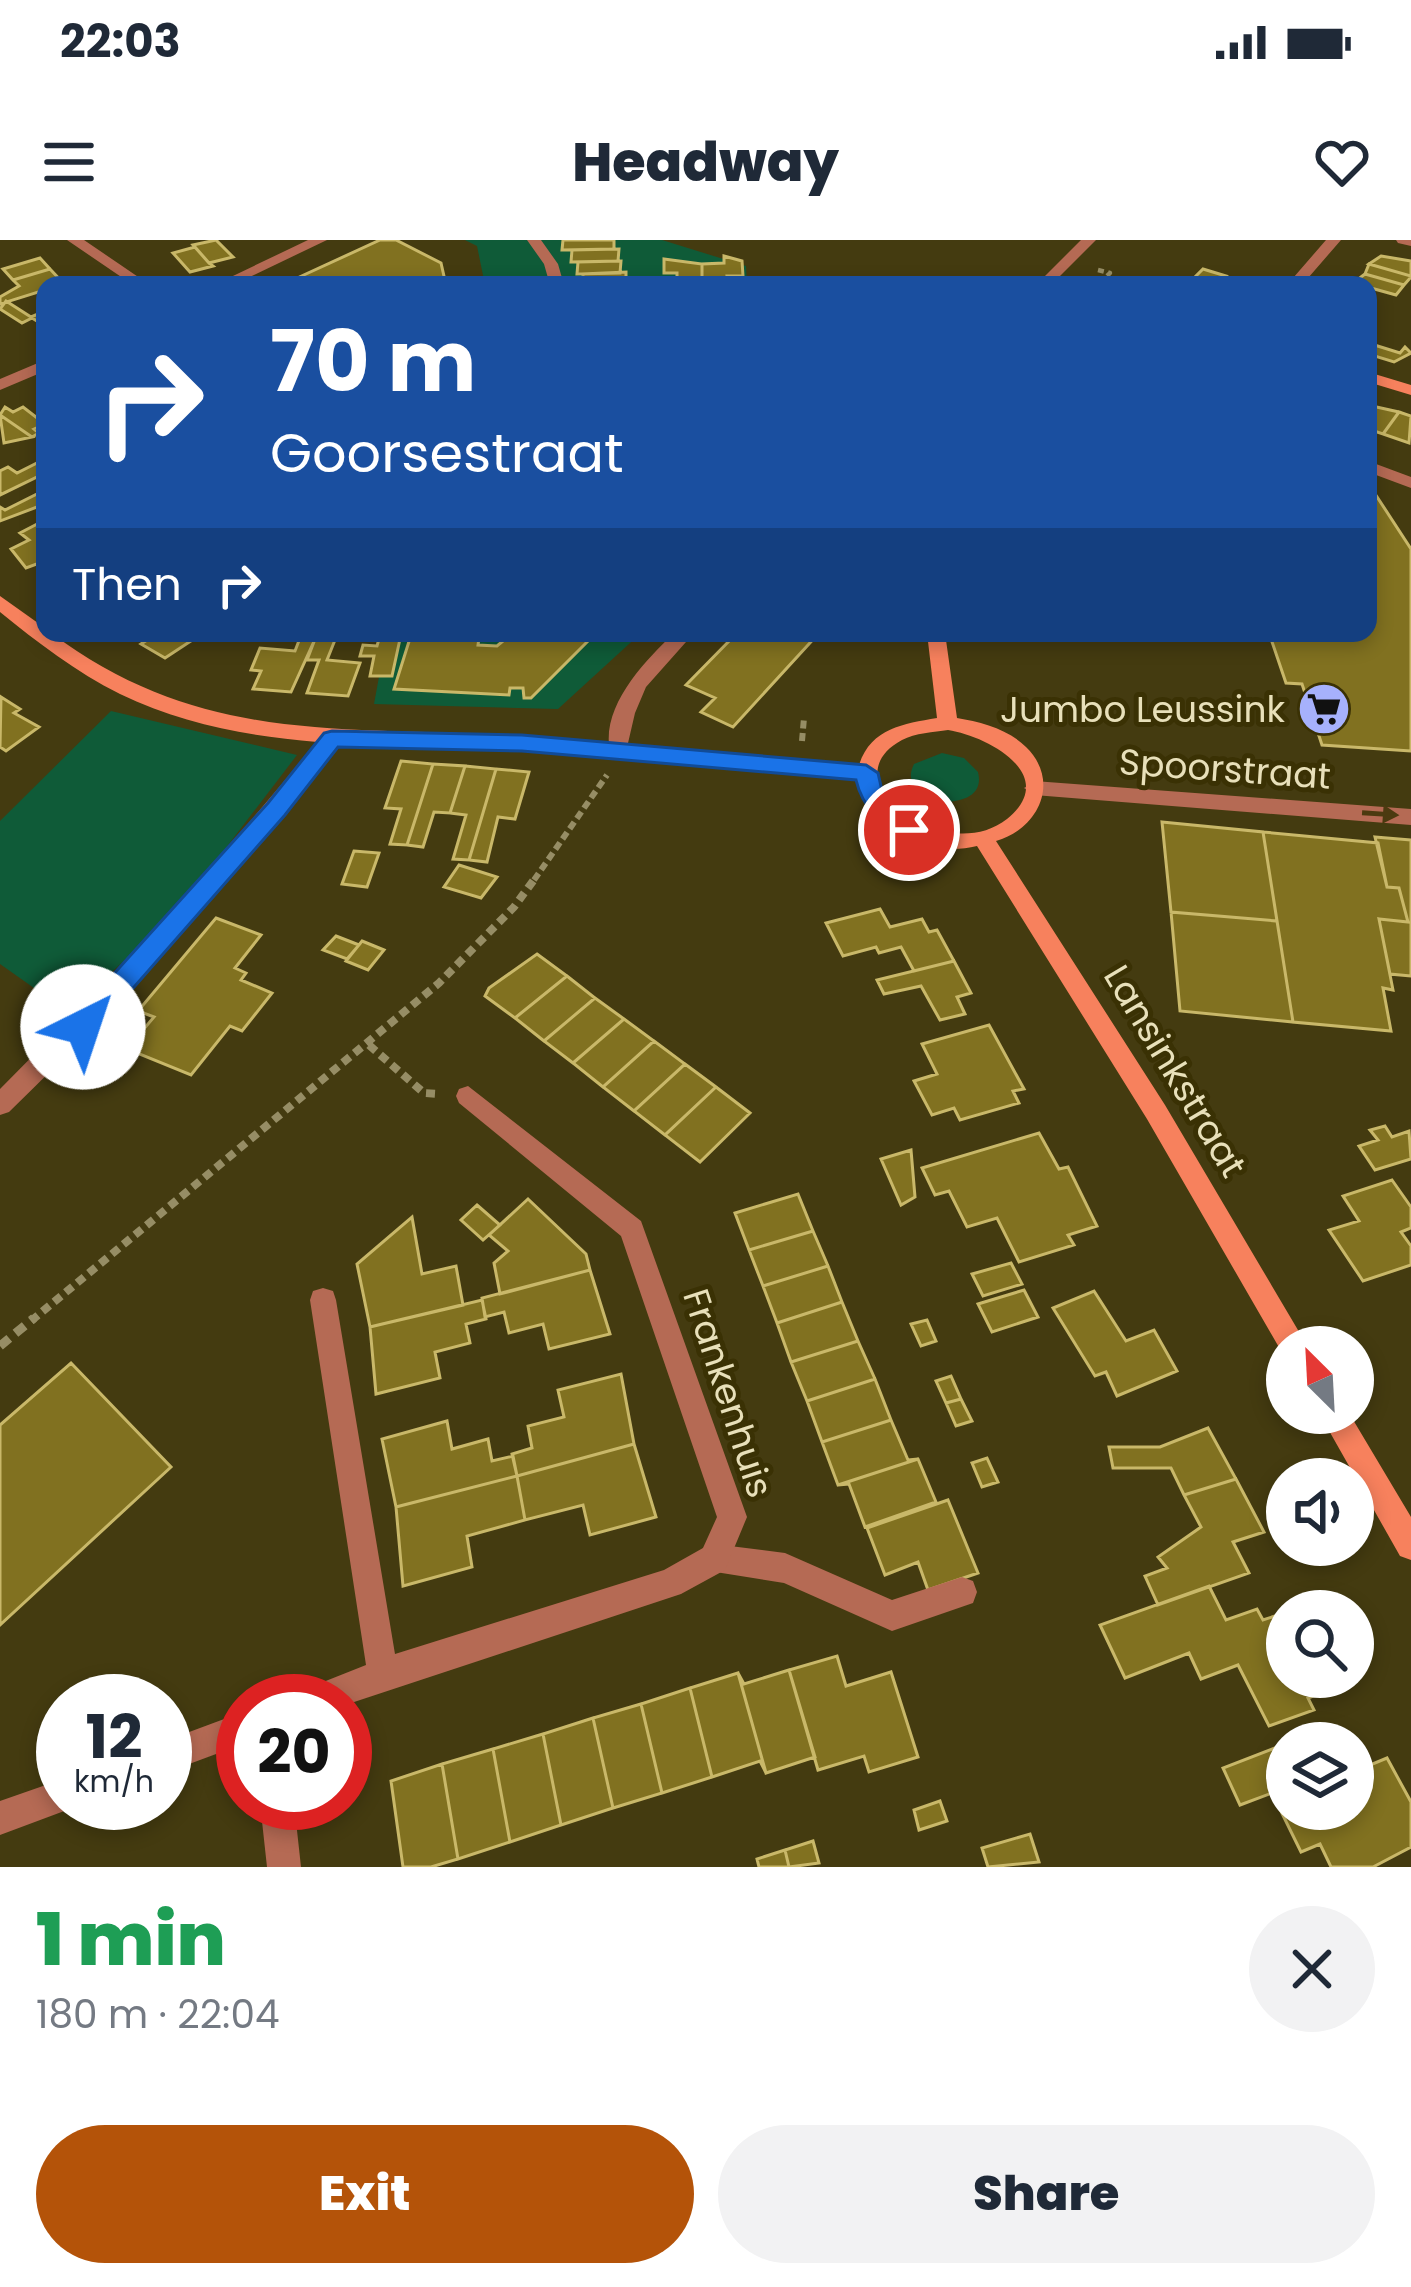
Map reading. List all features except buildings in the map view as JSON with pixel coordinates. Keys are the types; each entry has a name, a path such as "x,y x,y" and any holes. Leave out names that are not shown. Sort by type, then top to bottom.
{"street":[{"path":"74,240 128,276"},
{"path":"241,276 320,240"},
{"path":"533,240 554,276"},
{"path":"1052,276 1089,240"},
{"path":"1302,276 1334,240"},
{"path":"0,385 36,369"},
{"path":"1377,379 1411,390"},
{"path":"1377,469 1411,482"},
{"path":"0,602 36,631"},
{"path":"49,642 144,698 219,720 332,739 429,739 618,751 866,773"},
{"path":"618,751 620,717 635,681 676,642"},
{"path":"937,642 948,723"},
{"path":"948,723 985,730 1016,749 1044,788 1015,824 983,838 946,840 894,822 872,799 868,760 886,739 914,726 948,723"},
{"path":"0,1105 83,1027 277,809 332,739"},
{"name":"Spoorstraat","path":"1044,788 1411,817"},
{"name":"Lansinkstraat","path":"983,838 1156,1112 1282,1326"},
{"name":"Frankenhuis","path":"468,1096 632,1229 732,1517 714,1559"},
{"path":"323,1300 383,1674"},
{"path":"1345,1434 1411,1545"},
{"path":"372,1678 670,1582 714,1559 785,1568 892,1616 962,1592"},
{"path":"0,1818 36,1805"},
{"path":"281,1830 284,1867"}],"path":[{"path":"802,737 804,718"},
{"path":"0,1346 369,1045 514,907 600,791 618,751"},
{"path":"369,1045 424,1093 468,1096"}],"green space":[{"path":"465,240 662,240 746,266 747,276 483,276 477,246"},
{"path":"385,642 631,642 558,709 374,704"},
{"path":"111,711 297,755 176,913 68,1012 0,964 0,821"},
{"path":"942,753 964,758 978,772 978,787 970,796 942,802 922,794 913,784 914,764"}],"place":[{"name":"Jumbo Leussink","path":"1324,709"}],"route":[{"path":"83,1027 277,809 332,739 522,743 866,773 866,786 881,811 909,830"}]}
